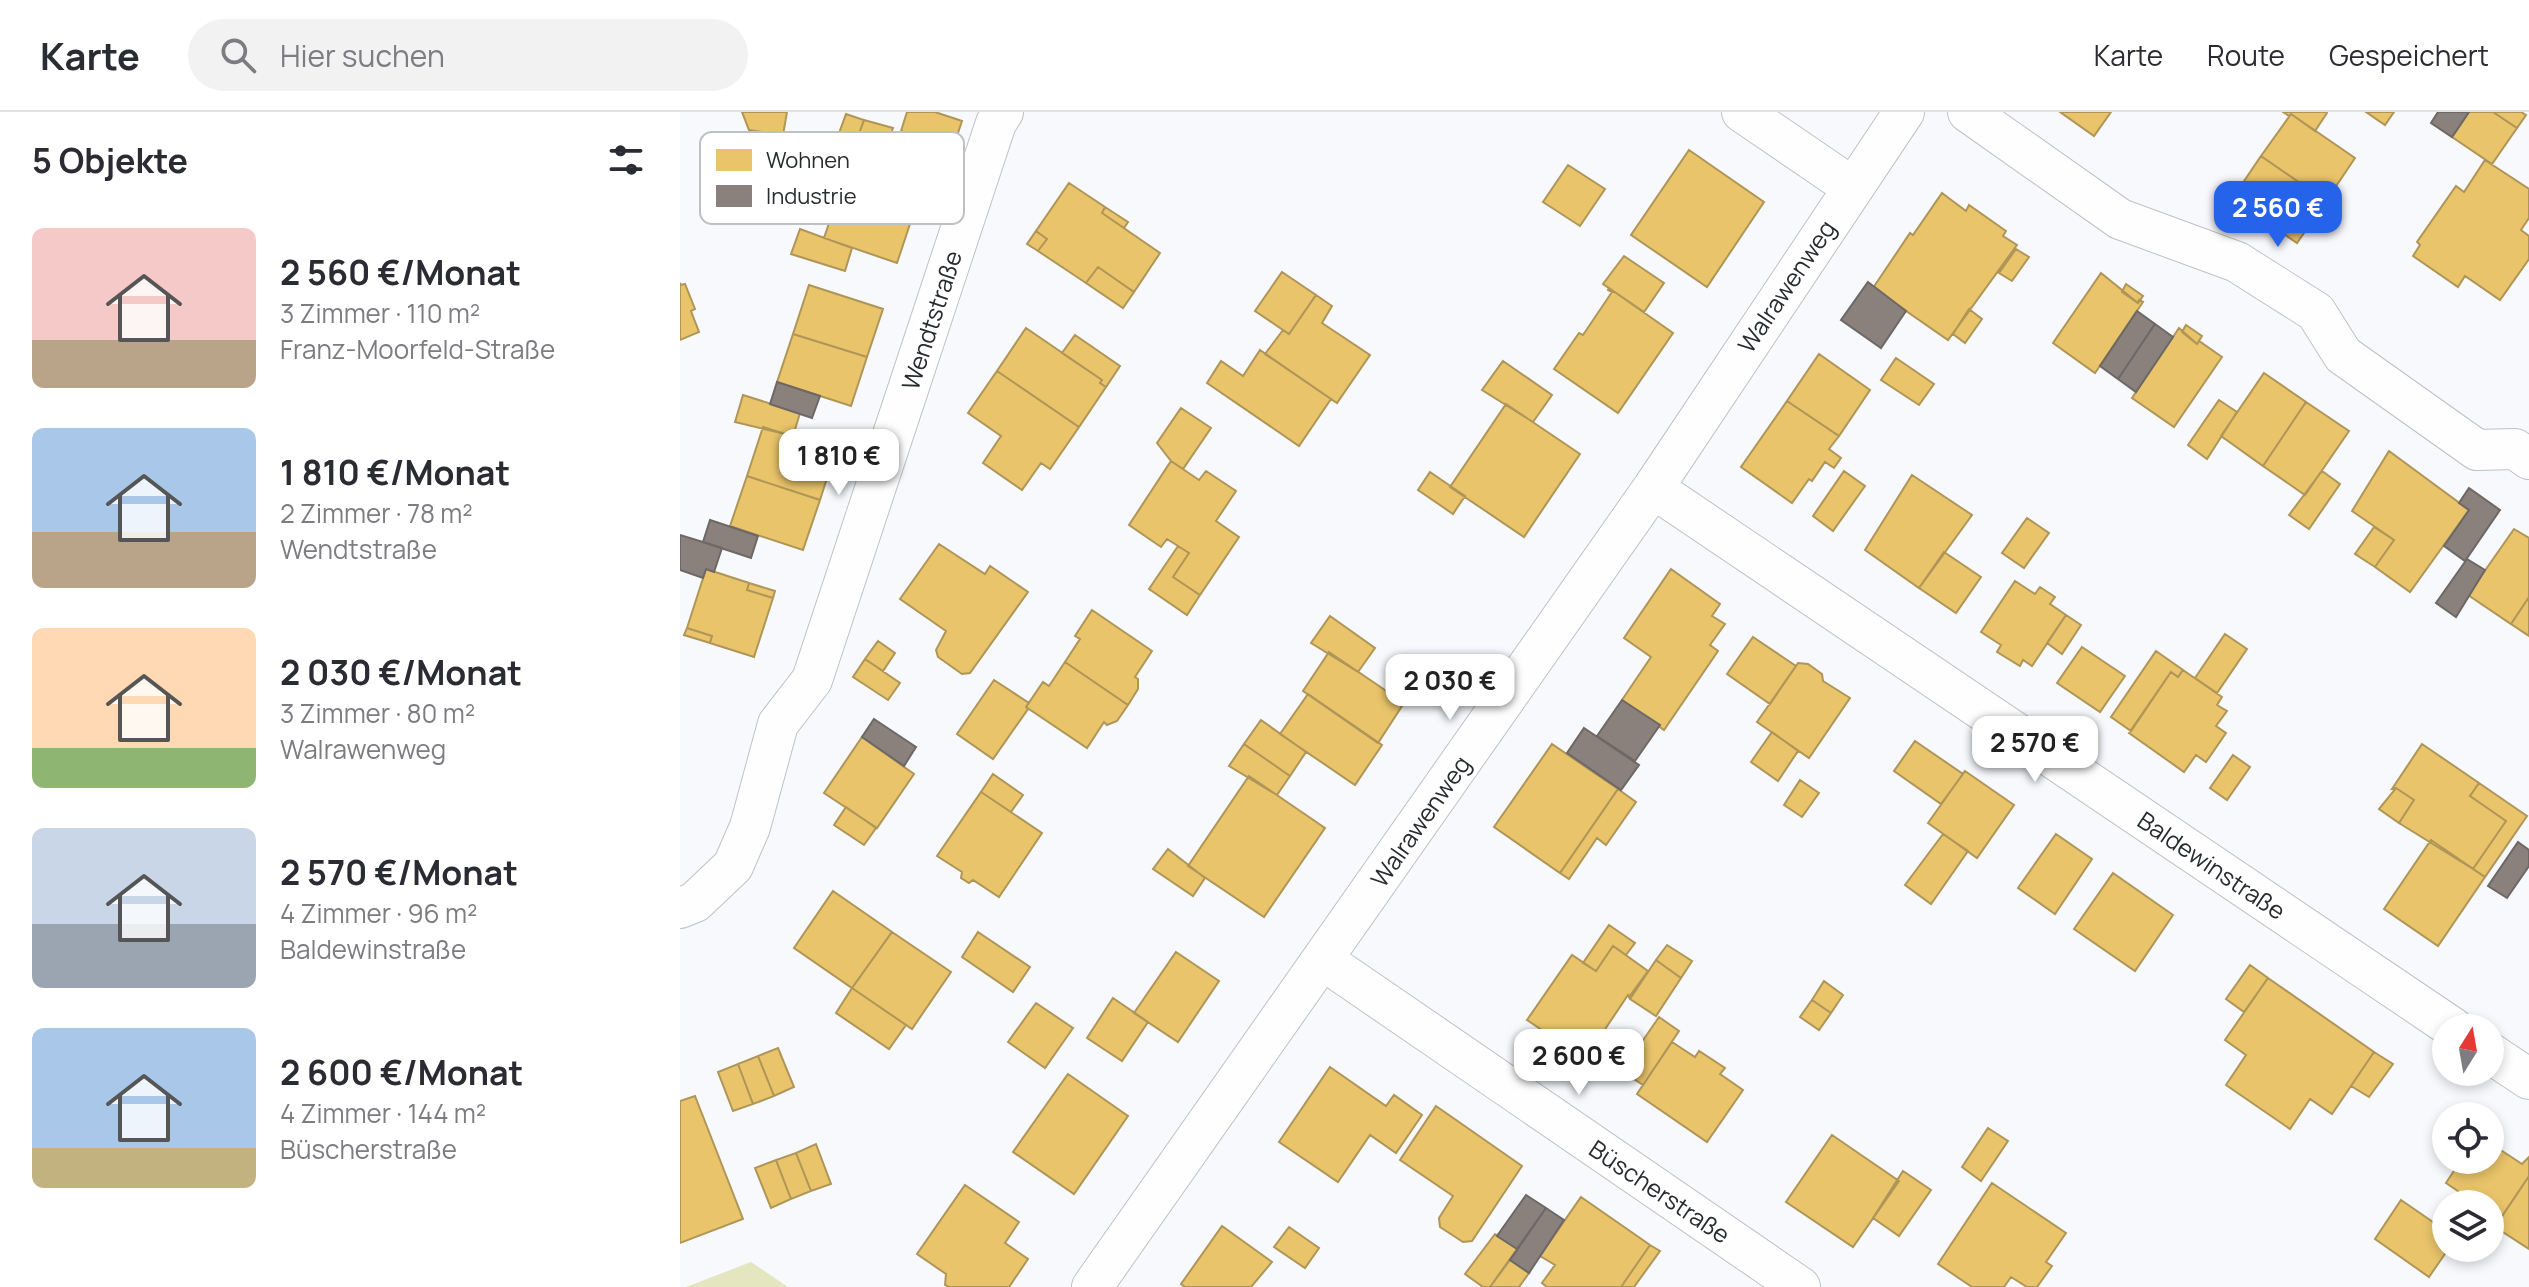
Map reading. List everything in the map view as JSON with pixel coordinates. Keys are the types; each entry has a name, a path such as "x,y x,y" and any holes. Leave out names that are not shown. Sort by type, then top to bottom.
{"street":[{"name":"Wendtstraße","path":"964,220 996,123 1003,112"},
{"path":"1742,112 1852,187"},
{"name":"Walrawenweg","path":"1092,1287 1653,488 1904,112"},
{"path":"1968,112 2120,219 2237,262 2316,312 2343,355 2477,450 2515,449 2529,459"},
{"name":"Wendtstraße","path":"680,908 695,902 733,866 750,827 778,724 812,680 963,224"},
{"name":"Baldewinstraße","path":"1653,488 2432,1014"},
{"name":"Büscherstraße","path":"1323,960 1800,1287"},
{"path":"2504,1062 2529,1079"}],"green space":[{"path":"751,1262 788,1287 686,1287"}],"building: Wohnen":[{"path":"742,112 787,112 784,132 749,130"},
{"path":"907,112 935,112 962,121 958,132 901,131"},
{"path":"2060,112 2111,112 2094,136"},
{"path":"2283,112 2326,112 2327,113 2315,131"},
{"path":"2366,112 2394,112 2385,125"},
{"path":"2469,112 2493,112 2517,128 2492,164 2452,137"},
{"path":"2493,112 2521,112 2526,115 2517,128"},
{"path":"846,114 864,120 860,132 839,132"},
{"path":"2291,114 2355,158 2326,201 2261,156"},
{"path":"864,120 893,128 892,132 860,132"},
{"path":"1689,150 1764,202 1707,287 1631,235"},
{"path":"2261,156 2326,201 2297,243 2232,199"},
{"path":"2485,160 2529,189 2529,218 2521,230 2529,236 2529,259 2500,300 2465,276 2458,287 2413,256 2420,245 2417,242 2456,186 2464,192"},
{"path":"1568,165 1605,189 1580,226 1543,202"},
{"path":"1069,183 1105,207 1102,213 1160,253 1134,292 1098,267 1086,283 1038,251 1047,239 1036,231"},
{"path":"1942,193 1966,211 1969,205 2006,231 2003,236 2017,245 1948,340 1873,288"},
{"path":"1105,207 1128,222 1124,228 1102,213"},
{"path":"829,224 910,224 897,263 824,238"},
{"path":"800,229 852,248 845,271 791,254"},
{"path":"1036,231 1047,239 1038,251 1027,244"},
{"path":"2016,249 2029,257 2012,281 1999,273"},
{"path":"1624,256 1664,283 1644,312 1603,284"},
{"path":"1098,267 1134,292 1123,308 1086,283"},
{"path":"1282,272 1316,295 1289,334 1255,311"},
{"path":"2101,273 2138,303 2139,300 2143,302 2095,373 2053,343"},
{"path":"680,283 685,284 695,309 691,311 699,332 680,340"},
{"path":"2126,284 2143,296 2138,303 2122,292"},
{"path":"809,285 883,309 867,357 793,334"},
{"path":"1609,288 1673,333 1618,413 1554,369 1579,333 1583,335 1612,292"},
{"path":"1316,295 1332,306 1322,323 1370,355 1337,403 1265,354 1283,330 1289,334"},
{"path":"1969,309 1982,319 1965,343 1953,334"},
{"path":"2186,325 2202,336 2197,344 2182,332"},
{"path":"1026,328 1102,380 1100,383 1106,387 1079,427 997,371"},
{"path":"2179,328 2197,344 2199,341 2222,357 2174,427 2132,398"},
{"path":"793,334 867,357 851,406 777,382"},
{"path":"1075,335 1120,366 1106,387 1100,383 1102,380 1062,353"},
{"path":"1260,350 1331,399 1299,446 1207,383 1221,361 1243,376"},
{"path":"1819,354 1870,390 1839,436 1787,401"},
{"path":"1896,358 1934,384 1919,405 1881,380"},
{"path":"1503,361 1552,395 1533,422 1482,390"},
{"path":"997,371 1079,427 1050,469 1041,463 1022,490 983,463 1001,436 968,413"},
{"path":"2264,373 2306,402 2263,466 2221,436"},
{"path":"743,395 800,413 793,436 735,422"},
{"path":"2219,400 2237,412 2207,459 2188,445"},
{"path":"1787,401 1839,436 1829,449 1841,458 1834,468 1825,462 1792,503 1741,467"},
{"path":"2306,402 2349,431 2305,495 2263,466"},
{"path":"1506,404 1580,454 1524,537 1450,487"},
{"path":"1181,408 1211,428 1183,469 1171,461 1157,443"},
{"path":"763,427 836,450 820,500 747,476"},
{"path":"2389,451 2469,510 2410,592 2375,567 2394,540 2352,511"},
{"path":"1171,461 1199,480 1206,471 1236,491 1216,521 1239,537 1200,595 1173,577 1189,553 1167,539 1161,547 1129,525"},
{"path":"1844,471 1865,486 1833,531 1813,516"},
{"path":"2322,471 2340,484 2309,529 2289,515"},
{"path":"1430,472 1465,496 1453,514 1418,490"},
{"path":"1912,475 1972,515 1919,588 1865,550"},
{"path":"747,476 820,500 803,550 730,526"},
{"path":"2027,518 2049,533 2024,568 2002,553"},
{"path":"2374,527 2394,540 2375,567 2355,554"},
{"path":"2514,529 2529,538 2529,597 2511,624 2468,595"},
{"path":"939,544 985,574 990,566 1028,592 970,673 962,674 938,657 936,650 946,631 900,599"},
{"path":"1178,546 1189,553 1173,577 1200,595 1187,615 1149,589"},
{"path":"1944,552 1981,577 1956,613 1919,588"},
{"path":"706,569 749,583 747,590 773,598 754,657 710,643 712,636 687,628"},
{"path":"1671,569 1720,604 1712,616 1725,624 1710,645 1718,651 1664,730 1622,700 1651,657 1624,638"},
{"path":"2015,581 2035,594 2040,587 2055,597 2050,604 2066,615 2032,666 2023,660 2020,666 1997,652 2001,645 1981,632"},
{"path":"749,583 775,591 773,598 747,590"},
{"path":"2529,597 2529,636 2511,624"},
{"path":"1092,610 1152,651 1135,677 1138,679 1138,689 1128,705 1065,662 1080,639 1075,636"},
{"path":"2066,615 2081,625 2062,654 2047,643"},
{"path":"1330,616 1375,648 1358,672 1311,643"},
{"path":"687,628 712,636 710,643 684,635"},
{"path":"2225,634 2247,649 2217,693 2195,678"},
{"path":"1753,637 1796,666 1770,704 1727,674"},
{"path":"878,641 895,653 883,671 865,659"},
{"path":"2082,647 2125,676 2100,712 2057,683"},
{"path":"2156,651 2183,670 2178,677 2171,672 2131,731 2111,717"},
{"path":"1329,652 1404,703 1378,743 1303,691"},
{"path":"865,659 900,683 888,700 853,677"},
{"path":"1065,662 1128,705 1117,721 1107,725 1104,722 1087,748 1026,707 1043,682 1049,686"},
{"path":"1798,663 1808,664 1822,674 1823,681 1850,698 1809,758 1757,722"},
{"path":"2183,670 2222,697 2217,705 2227,711 2216,726 2226,733 2206,762 2196,755 2184,772 2129,733 2171,672 2178,677"},
{"path":"994,680 1029,703 1028,709 993,759 957,734"},
{"path":"1308,694 1382,745 1355,785 1280,734"},
{"path":"1261,720 1306,752 1290,776 1244,744"},
{"path":"1772,732 1798,751 1778,781 1751,762"},
{"path":"862,737 914,774 877,828 824,793"},
{"path":"1915,741 1963,774 1941,804 1894,771"},
{"path":"1244,744 1290,776 1277,795 1229,766"},
{"path":"1552,744 1618,789 1560,873 1494,827"},
{"path":"2422,744 2479,783 2470,796 2506,821 2473,869 2399,823 2414,800 2396,788 2392,789"},
{"path":"2233,755 2250,767 2227,800 2210,788"},
{"path":"1965,771 2014,805 1977,858 1928,823"},
{"path":"993,774 1023,795 1011,812 981,792"},
{"path":"1249,776 1325,828 1264,917 1188,866"},
{"path":"1800,780 1819,793 1802,817 1784,805"},
{"path":"2479,783 2527,816 2485,877 2473,869 2506,821 2470,796"},
{"path":"2396,788 2414,800 2399,823 2379,809"},
{"path":"1618,789 1636,802 1606,845 1597,838 1569,879 1560,873"},
{"path":"981,792 1042,833 999,897 973,880 969,883 961,878 962,872 937,856"},
{"path":"846,807 876,828 864,845 834,825"},
{"path":"1943,834 1968,851 1931,904 1905,885"},
{"path":"2056,834 2092,859 2055,914 2018,888"},
{"path":"2431,840 2485,877 2438,946 2384,909"},
{"path":"1168,849 1205,878 1193,896 1153,869"},
{"path":"2113,873 2173,915 2135,971 2074,929"},
{"path":"833,891 892,932 852,988 794,948"},
{"path":"1609,925 1635,943 1626,955 1613,946 1596,971 1583,963"},
{"path":"892,932 951,972 912,1029 852,988"},
{"path":"978,932 1030,967 1013,992 962,957"},
{"path":"1667,945 1692,961 1681,978 1656,960"},
{"path":"1613,946 1648,971 1585,1059 1527,1020 1572,955 1596,971"},
{"path":"1176,952 1219,981 1178,1042 1134,1013"},
{"path":"1656,960 1681,978 1656,1016 1630,999"},
{"path":"2250,965 2268,978 2244,1012 2226,999"},
{"path":"2268,978 2374,1052 2332,1114 2310,1099 2290,1129 2226,1085 2246,1055 2225,1040"},
{"path":"1824,981 1843,995 1831,1013 1812,1000"},
{"path":"852,988 906,1025 889,1049 836,1013"},
{"path":"1113,998 1148,1022 1122,1061 1087,1038"},
{"path":"1812,1000 1831,1013 1819,1030 1800,1017"},
{"path":"1036,1003 1073,1028 1045,1068 1008,1042"},
{"path":"1659,1017 1679,1031 1643,1085 1622,1071"},
{"path":"1672,1042 1695,1057 1699,1051 1725,1068 1720,1074 1743,1090 1707,1142 1637,1094"},
{"path":"778,1048 794,1087 774,1096 758,1056"},
{"path":"2374,1052 2393,1064 2369,1097 2351,1086"},
{"path":"758,1056 774,1096 753,1104 738,1064"},
{"path":"738,1064 753,1104 733,1111 718,1072"},
{"path":"1330,1067 1386,1106 1394,1095 1422,1115 1396,1153 1370,1135 1338,1182 1279,1142"},
{"path":"1068,1074 1128,1116 1074,1194 1013,1152"},
{"path":"695,1096 743,1219 680,1243 680,1101"},
{"path":"1436,1106 1522,1166 1472,1241 1463,1242 1440,1227 1439,1218 1453,1196 1400,1160"},
{"path":"1988,1128 2008,1141 1981,1181 1962,1167"},
{"path":"1832,1135 1899,1181 1853,1247 1786,1202"},
{"path":"816,1144 831,1184 811,1191 796,1153"},
{"path":"2504,1152 2522,1164 2529,1157 2529,1176 2504,1213 2504,1190 2456,1190 2446,1183 2452,1174 2504,1174"},
{"path":"796,1153 811,1191 791,1199 776,1160"},
{"path":"776,1160 791,1199 771,1208 755,1168"},
{"path":"1903,1171 1931,1190 1899,1236 1873,1218"},
{"path":"2529,1176 2529,1249 2504,1233 2504,1214"},
{"path":"1992,1183 2066,1233 2046,1262 2052,1266 2037,1287 2027,1287 2011,1277 2004,1287 1972,1287 1938,1264"},
{"path":"965,1185 1019,1222 1005,1243 1028,1259 1009,1287 949,1287 945,1285 946,1274 917,1254"},
{"path":"1581,1197 1650,1245 1621,1287 1547,1287 1542,1283 1555,1265 1540,1256"},
{"path":"2401,1200 2432,1221 2432,1262 2439,1262 2429,1277 2375,1239"},
{"path":"1222,1226 1272,1262 1251,1287 1185,1287 1181,1284"},
{"path":"1289,1227 1319,1248 1305,1268 1274,1247"},
{"path":"1495,1234 1517,1249 1490,1287 1483,1287 1465,1274"},
{"path":"1650,1245 1660,1251 1634,1287 1621,1287"},
{"path":"1510,1260 1529,1273 1519,1287 1490,1287"}],"building: Industrie":[{"path":"2438,112 2469,112 2452,137 2431,123"},
{"path":"1868,282 1906,311 1881,348 1841,320"},
{"path":"2137,311 2155,324 2118,379 2100,366"},
{"path":"2155,324 2173,337 2136,392 2118,379"},
{"path":"777,382 820,396 812,418 770,404"},
{"path":"2469,488 2500,510 2465,561 2444,546 2469,510 2459,503"},
{"path":"710,520 758,536 751,558 703,542"},
{"path":"680,535 722,548 714,572 706,569 703,578 680,570"},
{"path":"2467,559 2485,570 2456,617 2436,603"},
{"path":"1622,700 1660,725 1635,761 1597,736"},
{"path":"874,719 916,747 904,766 862,737"},
{"path":"1584,728 1639,765 1621,790 1567,753"},
{"path":"2518,842 2529,850 2529,866 2507,898 2488,886"},
{"path":"1526,1195 1546,1208 1517,1249 1497,1236"},
{"path":"1546,1208 1564,1220 1529,1273 1510,1260"}]}
